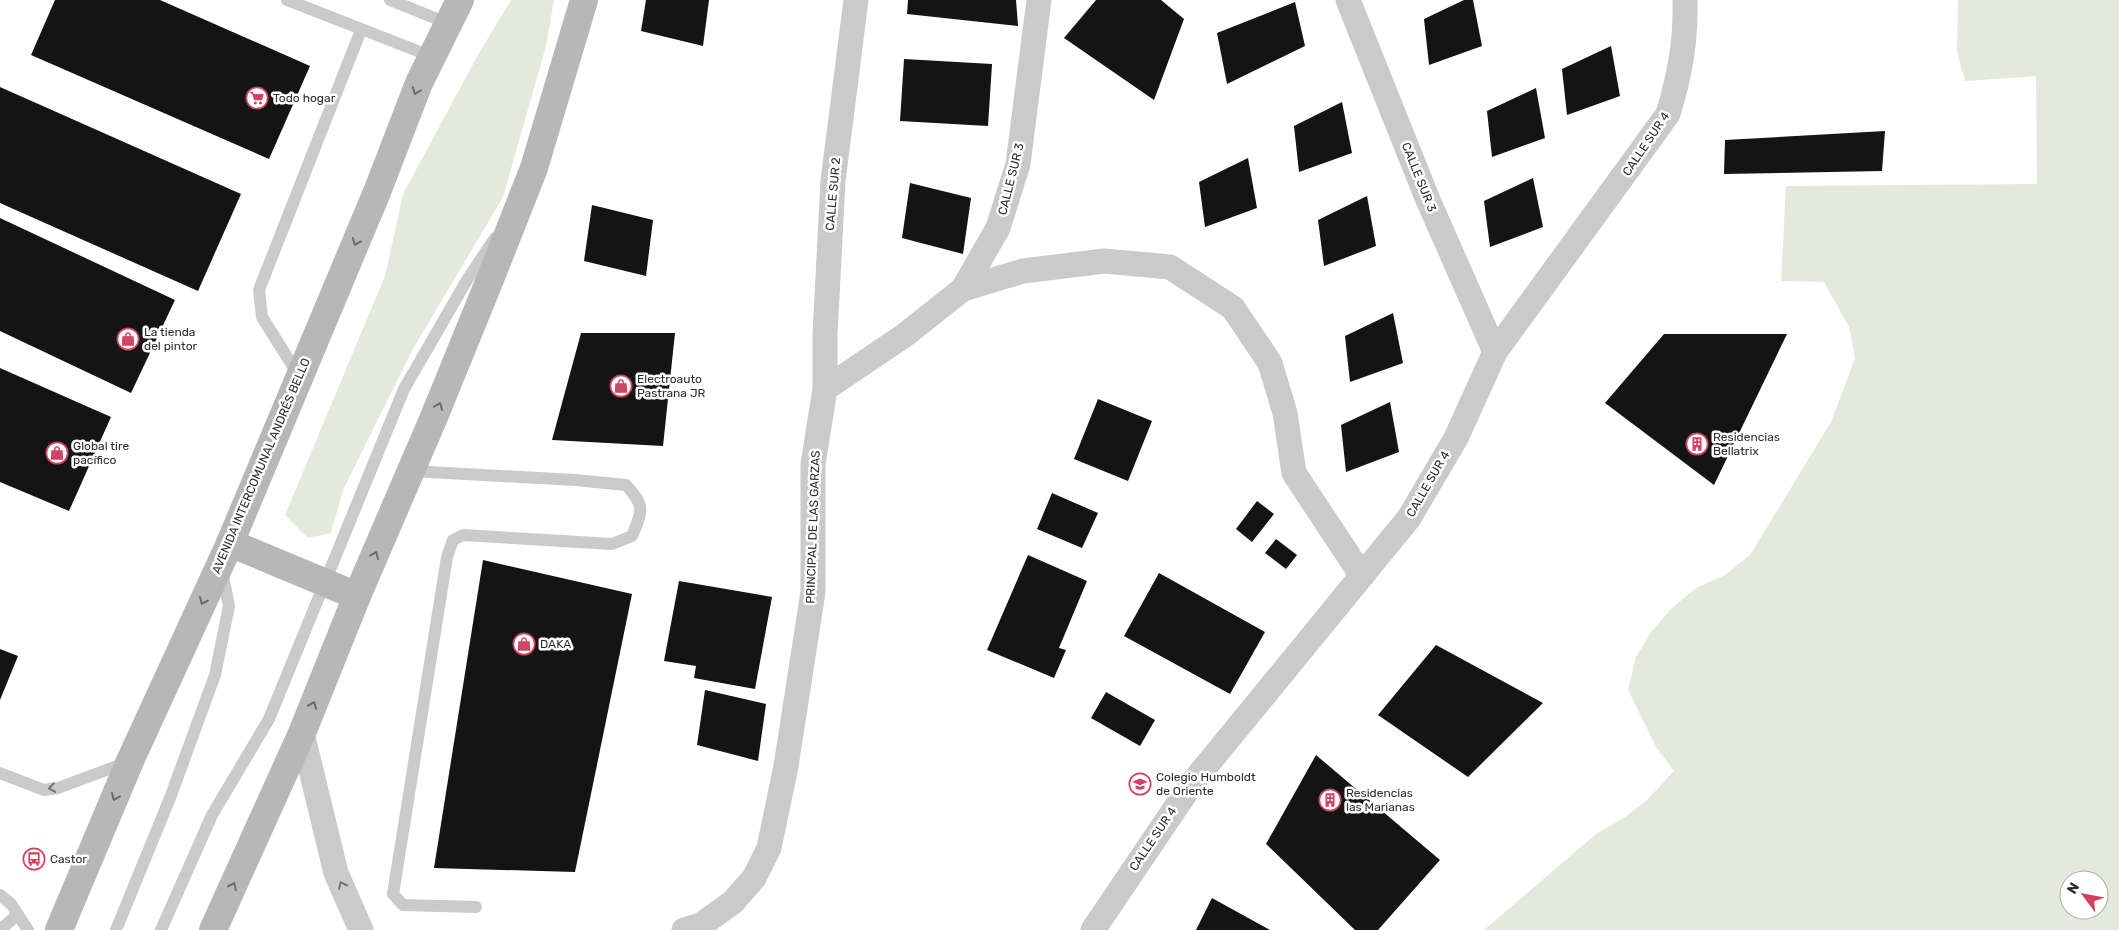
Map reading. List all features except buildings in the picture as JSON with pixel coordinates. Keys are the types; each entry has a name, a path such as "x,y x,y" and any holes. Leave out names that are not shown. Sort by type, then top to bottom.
{"main road":[{"path":"213,930 302,733 524,193 584,0"},
{"name":"AVENIDA INTERCOMUNAL ANDRÉS BELLO","path":"60,930 130,761 225,553 377,192 419,83 433,57 453,11"},
{"path":"225,553 325,583 357,596"}],"street":[{"name":"CALLE SUR 2","path":"825,388 825,334 833,180 856,0"},
{"name":"CALLE SUR 3","path":"963,289 998,228 1018,164 1032,70 1039,0"},
{"name":"CALLE SUR 3","path":"1348,0 1428,200 1495,352"},
{"name":"CALLE SUR 4","path":"1093,930 1192,782 1409,518 1456,438 1495,352 1668,114 1679,80 1686,37 1685,0"},
{"path":"825,388 905,335 963,289 1023,271 1104,260 1170,268 1233,308 1270,363 1286,413 1294,473 1362,576"},
{"name":"PRINCIPAL DE LAS GARZAS","path":"684,930 701,925 733,902 754,878 768,848 786,766 813,592 814,464 825,388"},
{"path":"302,733 336,873 361,930"}],"lane":[{"path":"287,0 433,57"},
{"path":"390,0 453,11"},
{"path":"299,376 262,317 259,290 361,30"},
{"path":"161,930 212,815 269,719 404,389 467,280 524,193"},
{"path":"411,471 575,480 626,485 640,500 641,516 632,536 612,544 463,535 452,540 444,576 393,894 403,904 476,907"},
{"path":"116,930 170,798 215,675 229,606 225,553"},
{"path":"0,773 44,790 58,788 130,761"},
{"path":"0,895 11,904 28,930"},
{"path":"0,930 17,915"}],"shaded area":[{"path":"511,0 554,0 546,46 503,197 413,349 343,490 331,533 308,538 285,515 385,276 403,194 479,53"},
{"path":"1958,0 2119,0 2119,930 1484,930 1597,833 1624,818 1648,799 1674,771 1656,747 1628,690 1636,657 1651,632 1672,608 1696,588 1725,575 1750,555 1831,422 1855,358 1849,327 1824,282 1781,281 1786,186 2037,184 2036,76 1965,81 1957,52"}],"place":[{"name":"Todo hogar","path":"257,98"},
{"name":"La tienda del pintor","path":"128,339"},
{"name":"Electroauto Pastrana JR","path":"621,386"},
{"name":"Residencias Bellatrix","path":"1697,444"},
{"name":"Global tire pacífico","path":"57,453"},
{"name":"DAKA","path":"524,644"},
{"name":"Colegio Humboldt de Oriente","path":"1140,784"},
{"name":"Residencias las Marianas","path":"1330,800"},
{"name":"Castor","path":"34,859"}]}
